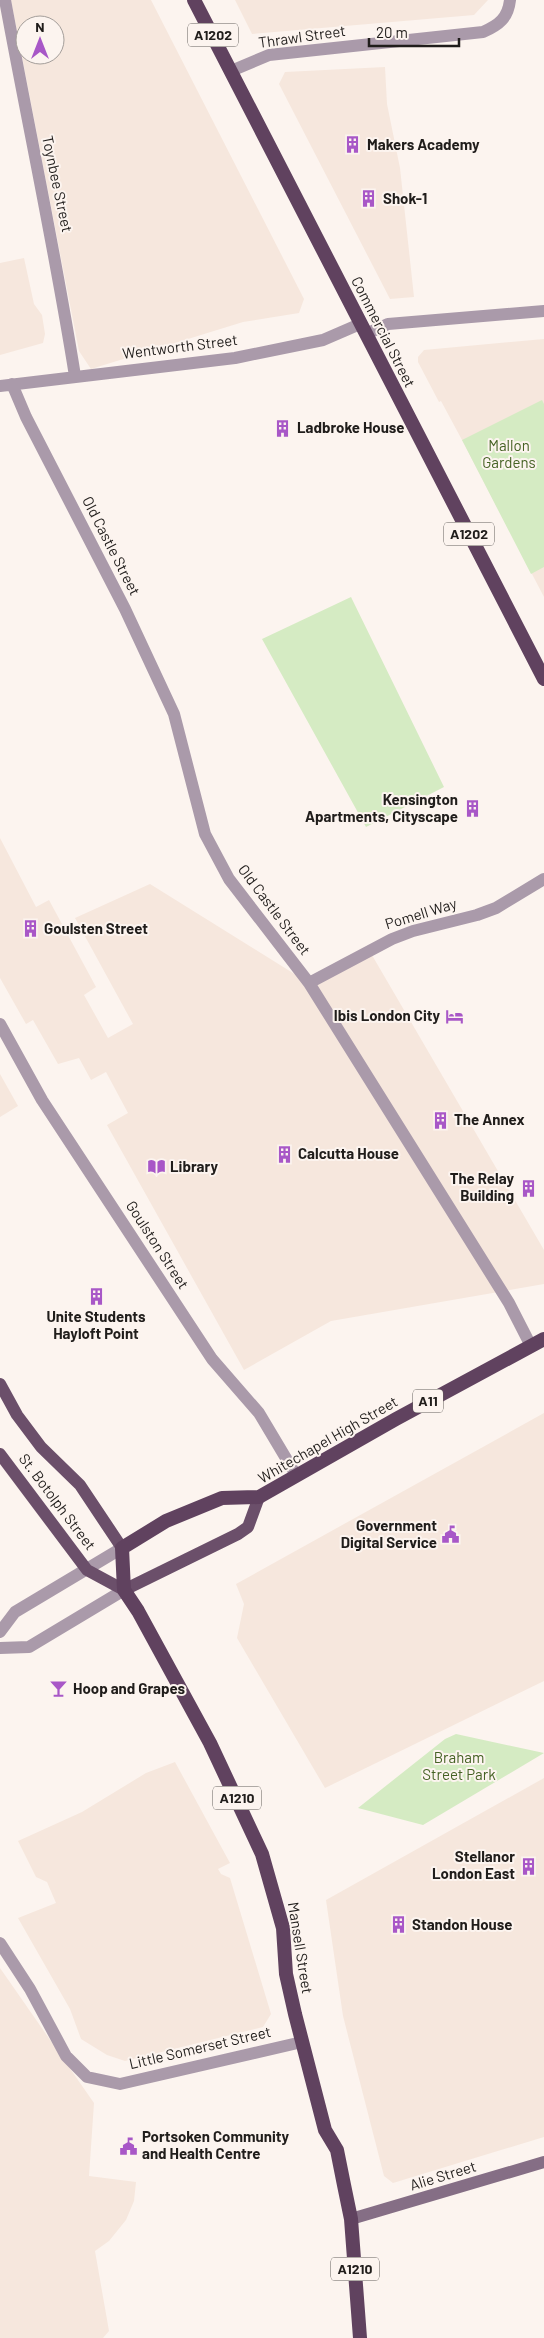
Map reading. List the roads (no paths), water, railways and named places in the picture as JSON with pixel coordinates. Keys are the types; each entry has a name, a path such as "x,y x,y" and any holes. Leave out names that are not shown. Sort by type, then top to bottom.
{"highway":[{"name":"Commercial Street","path":"194,0 544,679"},
{"name":"Whitechapel High Street","path":"122,1548 166,1521 222,1498 259,1497 544,1339"},
{"path":"122,1548 124,1590"},
{"name":"Mansell Street","path":"124,1590 138,1611 210,1743 262,1854 283,1928 286,1974 302,2042 324,2130 337,2150 351,2219 360,2338"}],"main road":[{"name":"St. Botolph Street","path":"0,1384 17,1415 41,1447 80,1485 122,1548"},
{"name":"St. Botolph Street","path":"0,1454 87,1570"},
{"name":"Whitechapel High Street","path":"124,1590 238,1534 248,1527 259,1497"},
{"path":"87,1570 124,1590"},
{"name":"Alie Street","path":"351,2219 544,2162"}],"street":[{"name":"Toynbee Street","path":"5,0 52,239 75,376"},
{"name":"Thrawl Street","path":"231,71 269,55 483,32 495,27 505,19 510,0"},
{"name":"Wentworth Street","path":"6,385 235,358 323,340 388,324 544,311"},
{"name":"Old Castle Street","path":"6,385 26,417 125,609 174,714 205,834 229,879 309,983 509,1303 531,1346"},
{"name":"Pomell Way","path":"309,983 392,939 413,931 477,915 496,908 544,879"},
{"name":"Goulston Street","path":"0,1024 42,1100 212,1359 259,1413 296,1475"},
{"path":"0,1632 15,1612 122,1548"},
{"path":"0,1648 29,1647 124,1590"},
{"name":"Little Somerset Street","path":"0,1943 30,1989 66,2056 87,2077 120,2084 302,2042"}],"place":[{"name":"Makers Academy","path":"353,145"},
{"name":"Shok-1","path":"369,199"},
{"name":"Ladbroke House","path":"283,428"},
{"name":"Kensington Apartments, Cityscape","path":"472,809"},
{"name":"Goulsten Street","path":"30,929"},
{"name":"Ibis London City","path":"454,1016"},
{"name":"The Annex","path":"440,1120"},
{"name":"Calcutta House","path":"284,1154"},
{"name":"Library","path":"156,1167"},
{"name":"The Relay Building","path":"528,1188"},
{"name":"Unite Students Hayloft Point","path":"96,1296"},
{"name":"Government Digital Service","path":"451,1535"},
{"name":"Hoop and Grapes","path":"59,1689"},
{"name":"Stellanor London East","path":"529,1866"},
{"name":"Standon House","path":"398,1925"},
{"name":"Portsoken Community and Health Centre","path":"128,2146"}],"park label":[{"name":"Mallon Gardens","path":"509,454"},
{"name":"Braham Street Park","path":"459,1766"}]}
